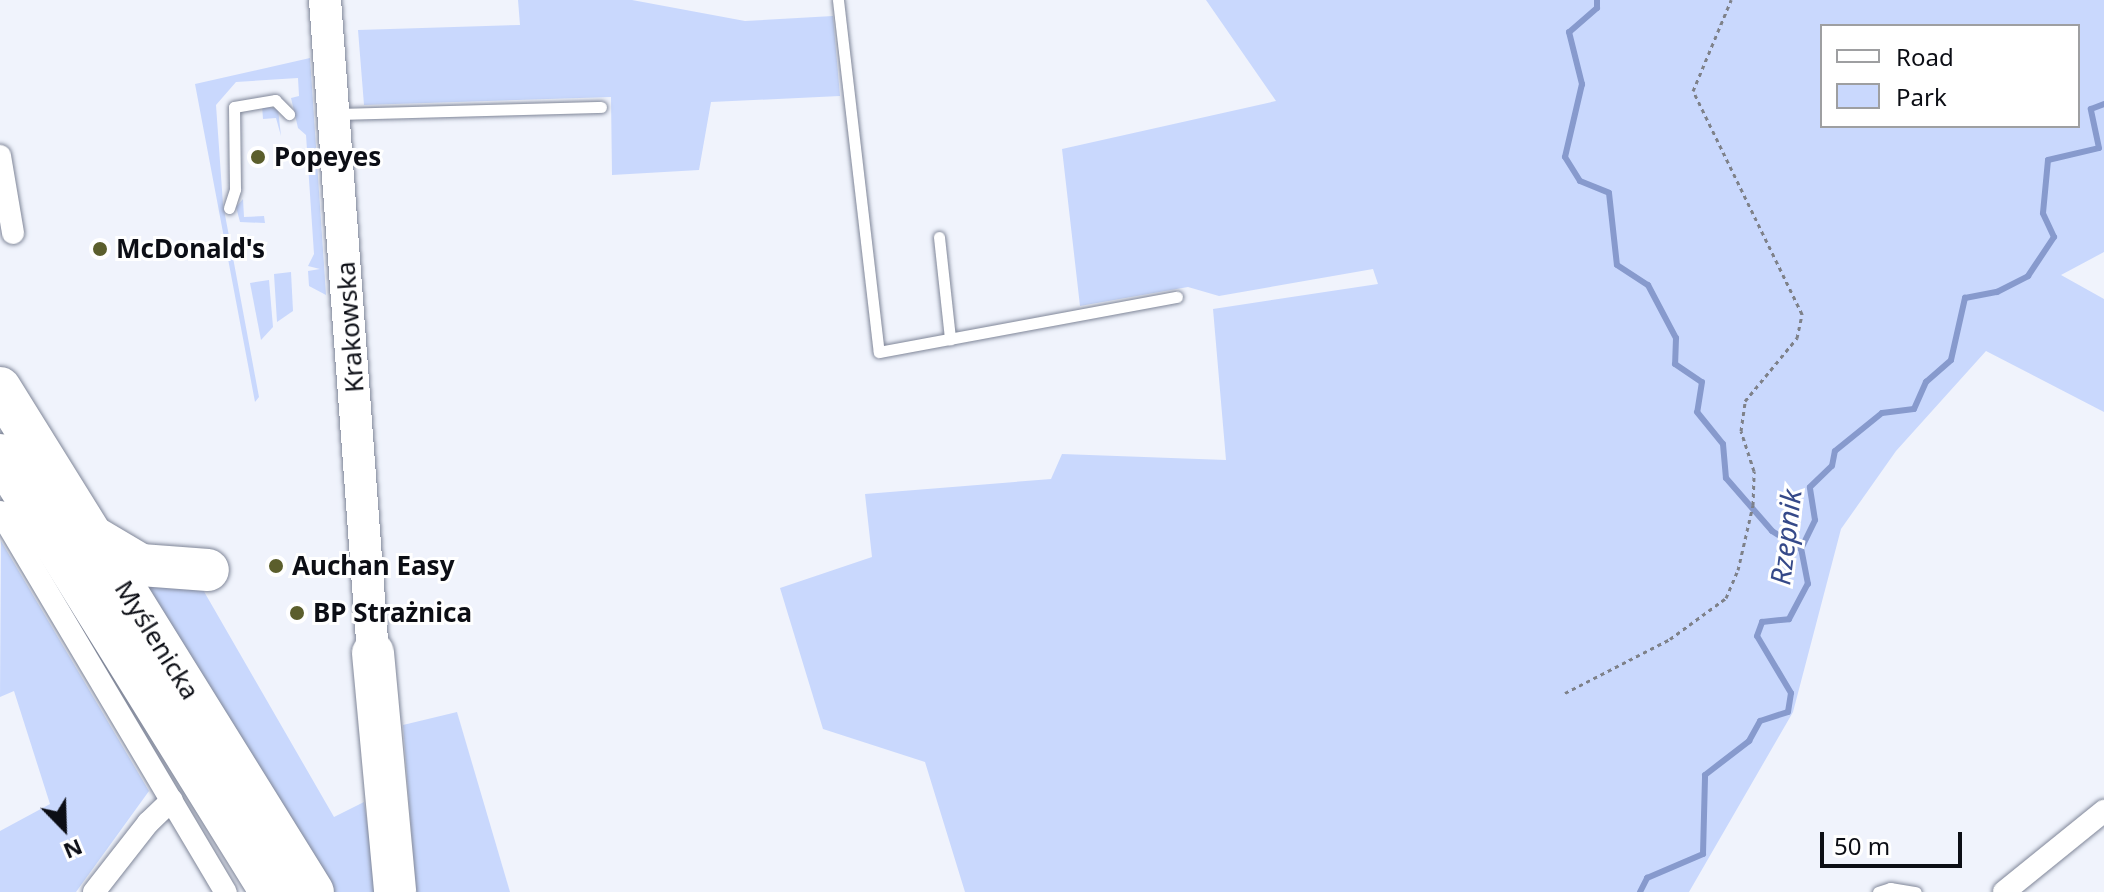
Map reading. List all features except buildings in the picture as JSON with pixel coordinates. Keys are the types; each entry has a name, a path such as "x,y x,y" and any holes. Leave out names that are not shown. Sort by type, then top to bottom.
{"highway":[{"name":"Myślenicka","path":"0,388 313,892"},
{"name":"Myślenicka","path":"0,455 271,892"},
{"path":"92,536 141,565 208,570"},
{"path":"373,653 395,892"}],"street":[{"name":"Krakowska","path":"325,0 373,653"},
{"path":"0,156 13,233"},
{"path":"0,512 226,892"},
{"path":"94,892 148,823 172,800"},
{"path":"2004,892 2104,811"}],"lane":[{"path":"838,0 879,352 1177,297"},
{"path":"229,208 235,189 234,107 275,100 289,114"},
{"path":"334,114 601,107"},
{"path":"939,237 950,339"},
{"path":"1878,892 1890,888 1916,892"}],"path":[{"path":"1565,693 1670,639 1726,598 1738,570 1753,505 1754,471 1741,431 1745,401 1797,338 1802,314 1693,91 1731,0"}],"green space":[{"path":"518,0 632,0 745,21 833,16 840,96 711,102 699,170 612,175 611,97 364,105 358,30 520,25"},
{"path":"1206,0 2104,0 2104,252 2061,275 2104,299 2104,412 1986,351 1896,451 1841,529 1793,712 1689,892 965,892 925,762 823,729 780,588 872,557 865,494 1051,479 1062,454 1226,460 1213,309 1378,284 1373,269 1219,296 1188,287 1080,306 1062,149 1276,101"},
{"path":"310,58 326,295 309,286 308,271 320,269 308,266 314,254 306,135 298,128 291,98 299,96 298,78 236,82 216,105 223,204 259,397 255,402 195,84"},
{"path":"262,106 278,109 281,136 276,118 263,119"},
{"path":"243,199 244,217 264,216 265,223 240,222 236,207"},
{"path":"291,272 293,311 277,322 274,274"},
{"path":"269,280 273,327 261,340 250,283"},
{"path":"1,541 149,791 76,892 0,892 0,831 50,804 14,691 0,697"},
{"path":"145,581 202,588 334,817 364,802 378,892 332,892"},
{"path":"457,712 510,892 416,892 403,725"}],"waterway":[{"path":"1597,0 1597,8 1569,32 1582,84 1565,157 1580,181 1609,193 1617,265 1648,285 1676,338 1675,364 1702,382 1697,412 1723,444 1726,478 1772,531 1801,549"},
{"name":"Rzepnik","path":"1640,892 1647,878 1703,854 1705,775 1749,741 1760,721 1788,712 1791,693 1757,636 1762,622 1789,619 1808,584 1801,549 1815,520 1810,487 1832,466 1835,451 1882,413 1914,409 1926,382 1951,360 1965,298 1997,292 2028,276 2054,237 2043,213 2048,160 2099,148 2091,109 2104,104"}],"place":[{"name":"Popeyes","path":"258,157"},
{"name":"McDonald's","path":"100,249"},
{"name":"Auchan Easy","path":"276,566"},
{"name":"BP Strażnica","path":"297,613"}]}
